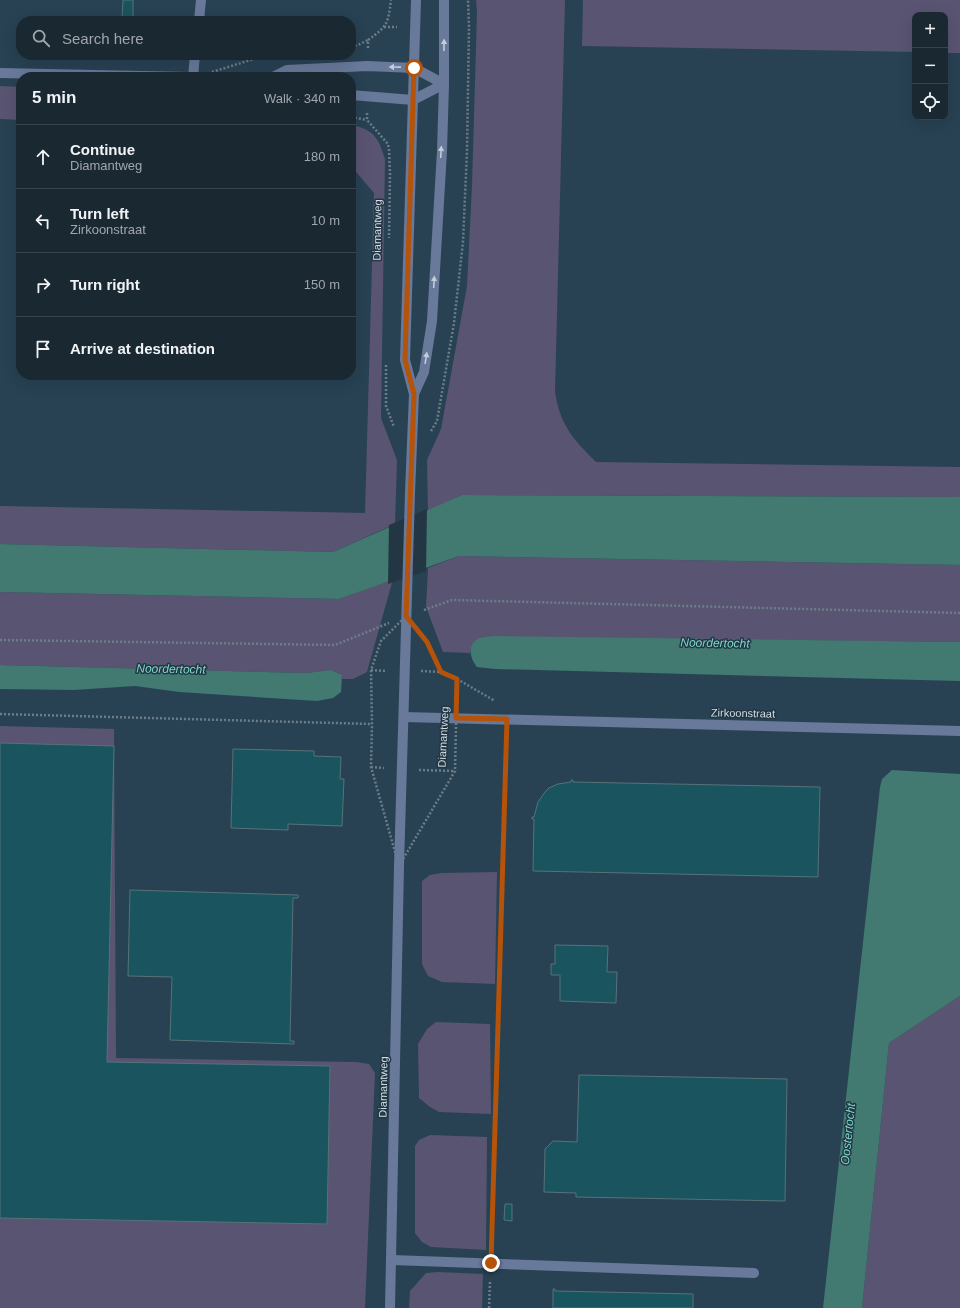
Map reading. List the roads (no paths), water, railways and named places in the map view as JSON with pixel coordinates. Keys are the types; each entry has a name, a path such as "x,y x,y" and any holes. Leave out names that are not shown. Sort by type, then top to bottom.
{"street":[{"path":"199,16 201,0"},
{"name":"Diamantweg","path":"390,1308 399,866 414,394 405,360 416,0"},
{"name":"Diamantweg","path":"414,394 424,372 432,321 442,151 444,0"},
{"path":"193,72 194,60"},
{"path":"283,72 287,70 367,66 414,68 444,84"},
{"path":"0,73 16,73"},
{"path":"356,96 413,100 444,84"},
{"name":"Zirkoonstraat","path":"404,717 960,731"},
{"path":"392,1260 754,1273"}],"water":[{"path":"462,495 960,497 960,565 459,556 339,599 0,592 0,544 333,552"},
{"name":"Noordertocht","path":"493,636 960,642 960,681 495,669 477,667 471,656 471,647 476,640 480,638"},
{"path":"0,665 306,673 331,670 342,675 341,692 333,698 317,701 179,692 135,686 74,690 0,689"},
{"name":"Oostertocht","path":"892,770 960,774 960,996 889,1043 862,1308 823,1308 880,787 882,779"}]}
